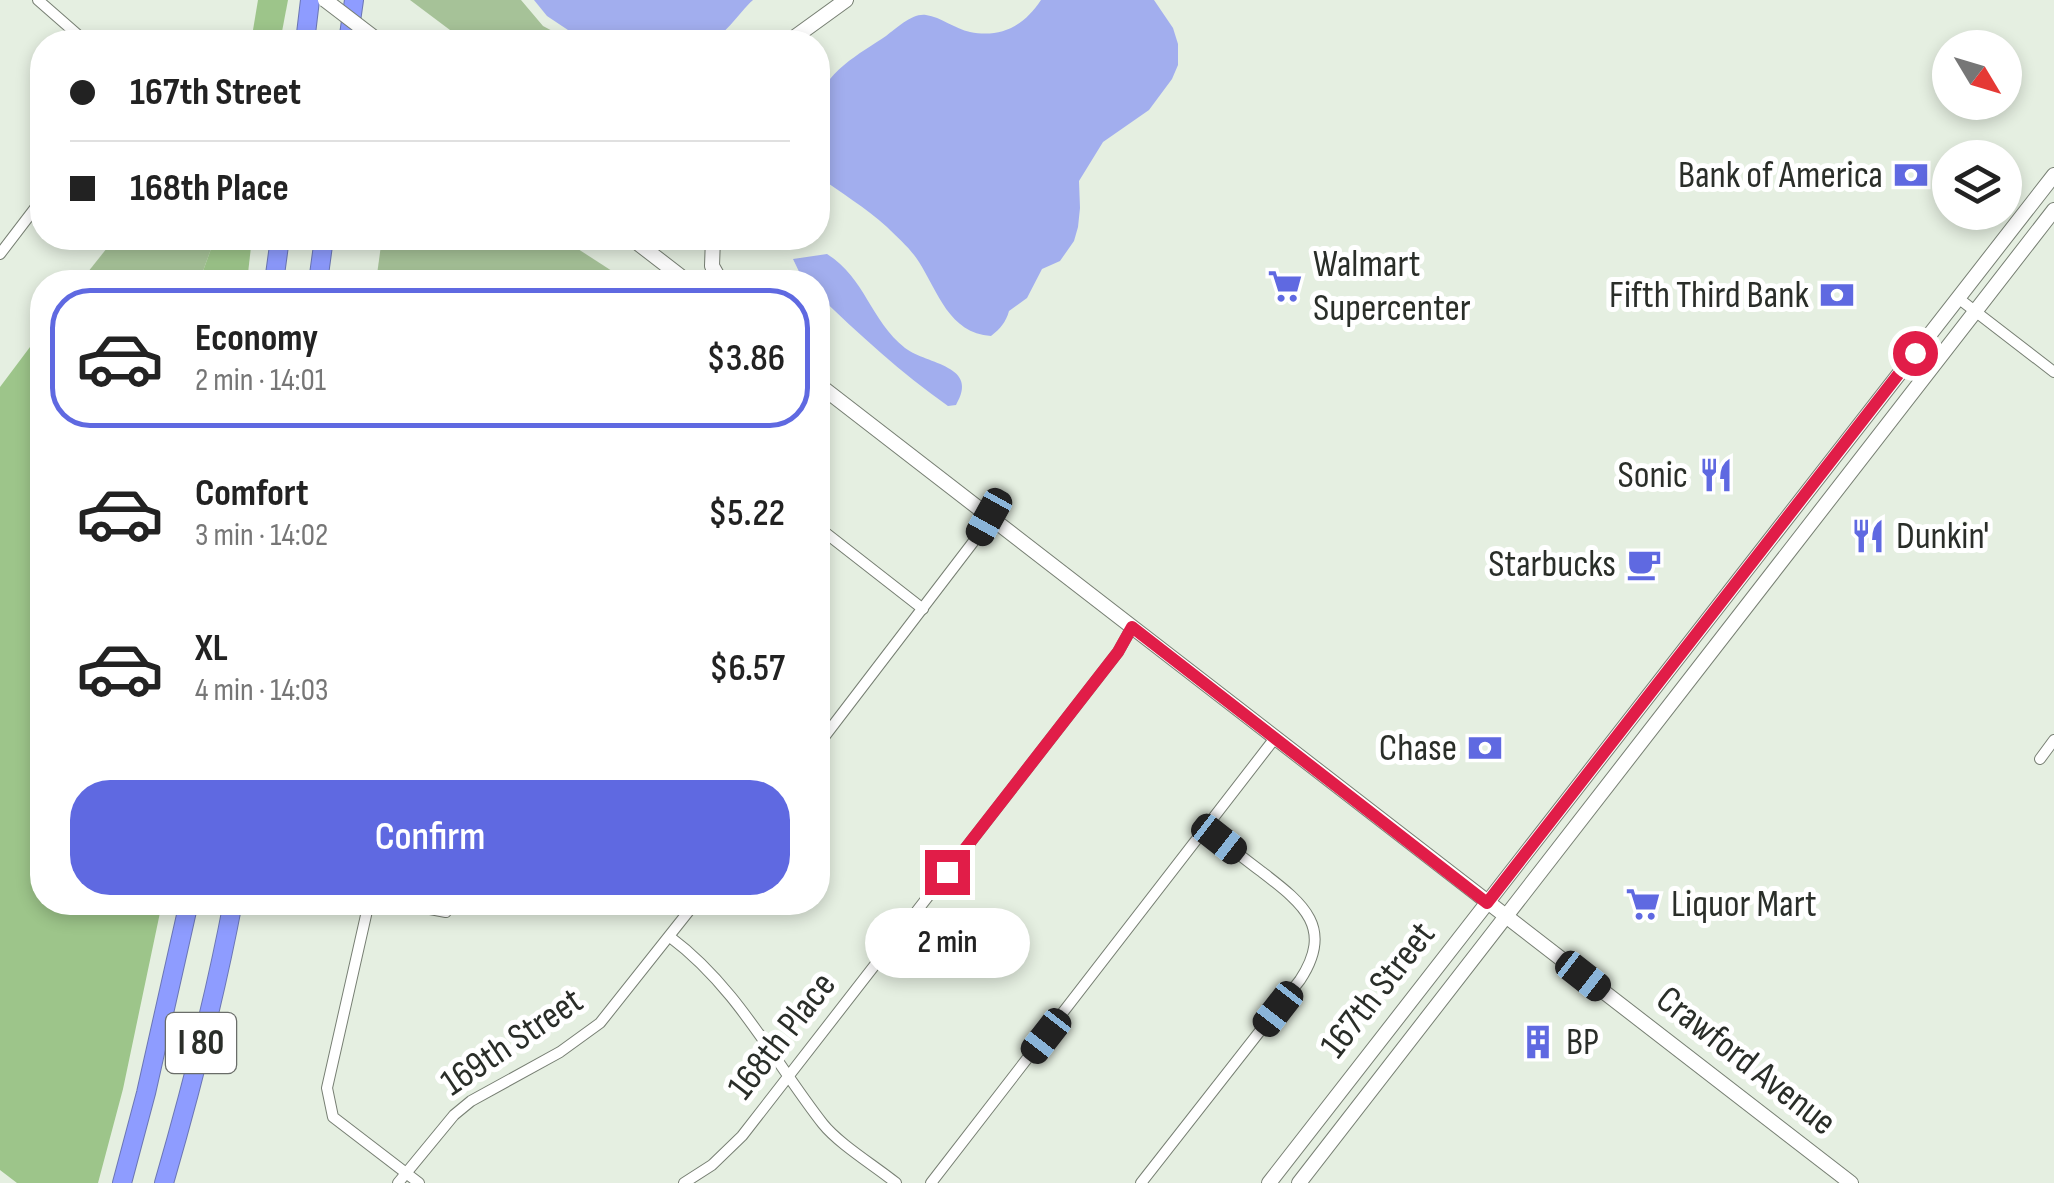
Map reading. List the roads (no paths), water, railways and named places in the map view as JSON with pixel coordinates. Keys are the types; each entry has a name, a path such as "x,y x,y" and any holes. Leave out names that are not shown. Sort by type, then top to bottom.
{"highway":[{"path":"306,30 310,0"},
{"path":"350,30 354,0"},
{"name":"I 80","path":"122,1183 186,915"},
{"name":"I 80","path":"164,1183 231,915"}],"main road":[{"path":"325,0 364,30"},
{"path":"805,30 846,0"},
{"name":"167th Street","path":"1269,1183 2054,175"},
{"name":"167th Street","path":"1300,1183 2054,210"},
{"path":"647,250 672,270"},
{"name":"Crawford Avenue","path":"830,393 1851,1183"}],"street":[{"path":"38,0 72,30"},
{"path":"0,254 30,215"},
{"path":"1958,298 2054,372"},
{"path":"830,729 978,537 989,517"},
{"path":"830,536 923,609"},
{"name":"168th Place","path":"684,1183 736,1144 1118,652 1132,627"},
{"path":"931,1183 1275,738"},
{"path":"2040,759 2054,740"},
{"path":"1141,1183 1307,970 1315,944 1308,914 1294,897 1206,829"},
{"path":"366,915 327,1088 333,1117 419,1183"},
{"name":"169th Street","path":"398,1183 442,1127 471,1101 560,1052 600,1023 686,915"},
{"path":"670,937 724,986 826,1128 896,1183"}],"water":[{"path":"534,0 753,0 726,30 568,30 547,16"},
{"path":"1041,0 1154,0 1173,28 1178,65 1149,110 1103,142 1079,181 1080,208 1074,241 1060,261 1042,269 1027,298 1009,311 991,336 977,333 955,319 904,244 830,185 830,80 855,57 921,15 981,33 1011,28"},
{"path":"827,254 840,264 893,337 915,354 956,374 962,392 956,405 948,406 897,367 830,306 830,270 798,270 793,259"}],"place":[{"name":"Bank of America","path":"1911,175"},
{"name":"Walmart Supercenter","path":"1285,286"},
{"name":"Fifth Third Bank","path":"1837,295"},
{"name":"Sonic","path":"1716,475"},
{"name":"Dunkin'","path":"1868,536"},
{"name":"Starbucks","path":"1644,564"},
{"name":"Chase","path":"1485,748"},
{"name":"Liquor Mart","path":"1643,904"},
{"name":"BP","path":"1538,1042"}]}
